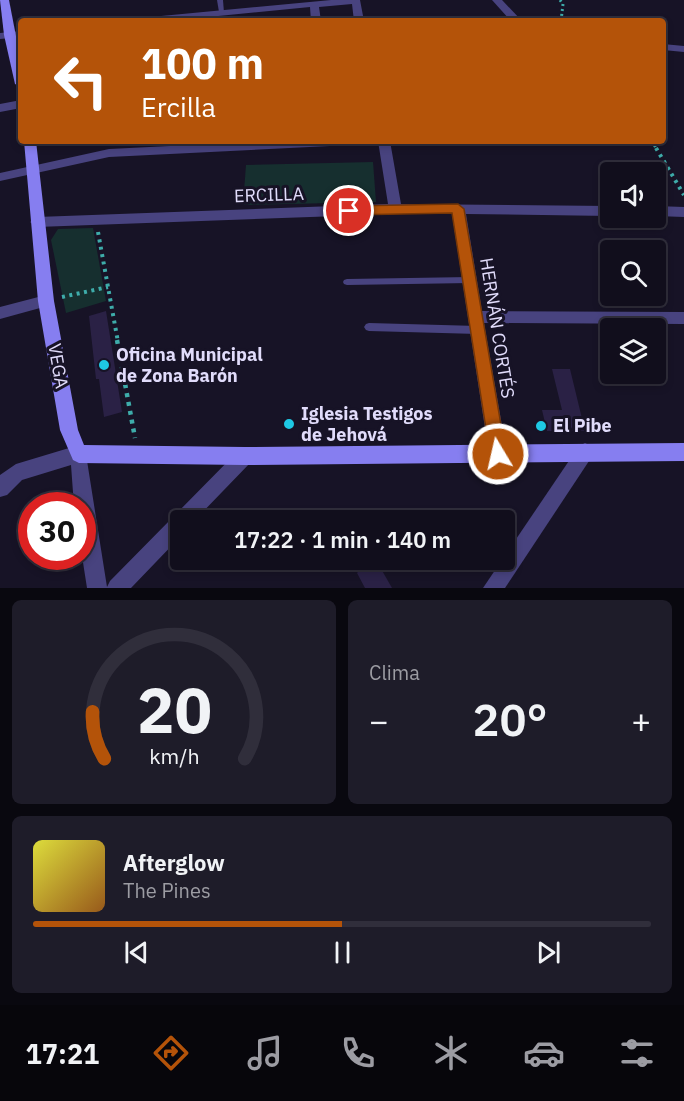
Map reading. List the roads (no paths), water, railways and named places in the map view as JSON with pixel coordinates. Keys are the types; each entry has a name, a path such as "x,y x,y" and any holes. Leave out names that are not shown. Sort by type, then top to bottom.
{"street":[{"path":"4,0 4,35 18,75"},
{"path":"497,0 515,18"},
{"path":"168,18 356,1 359,18"},
{"path":"314,4 316,18"},
{"path":"666,47 684,49"},
{"path":"0,108 18,105"},
{"name":"VEGA","path":"30,144 46,301 69,430 79,454 81,488 97,588"},
{"path":"0,177 110,153 290,144"},
{"path":"384,144 395,209"},
{"name":"ERCILLA","path":"37,222 395,209 600,211"},
{"name":"HERNÁN CORTÉS","path":"458,209 498,454"},
{"path":"666,211 684,212"},
{"path":"0,313 46,301"},
{"path":"477,323 684,318"},
{"path":"493,588 585,452"},
{"path":"0,488 8,473 79,454 245,456 684,452"},
{"path":"193,510 245,456"},
{"path":"117,588 170,533"}],"lane":[{"path":"220,0 222,12"},
{"path":"347,282 470,280"},
{"path":"369,327 477,323"}],"place":[{"name":"Oficina Municipal de Zona Barón","path":"104,365"},
{"name":"Iglesia Testigos de Jehová","path":"289,424"},
{"name":"El Pibe","path":"541,426"}]}
